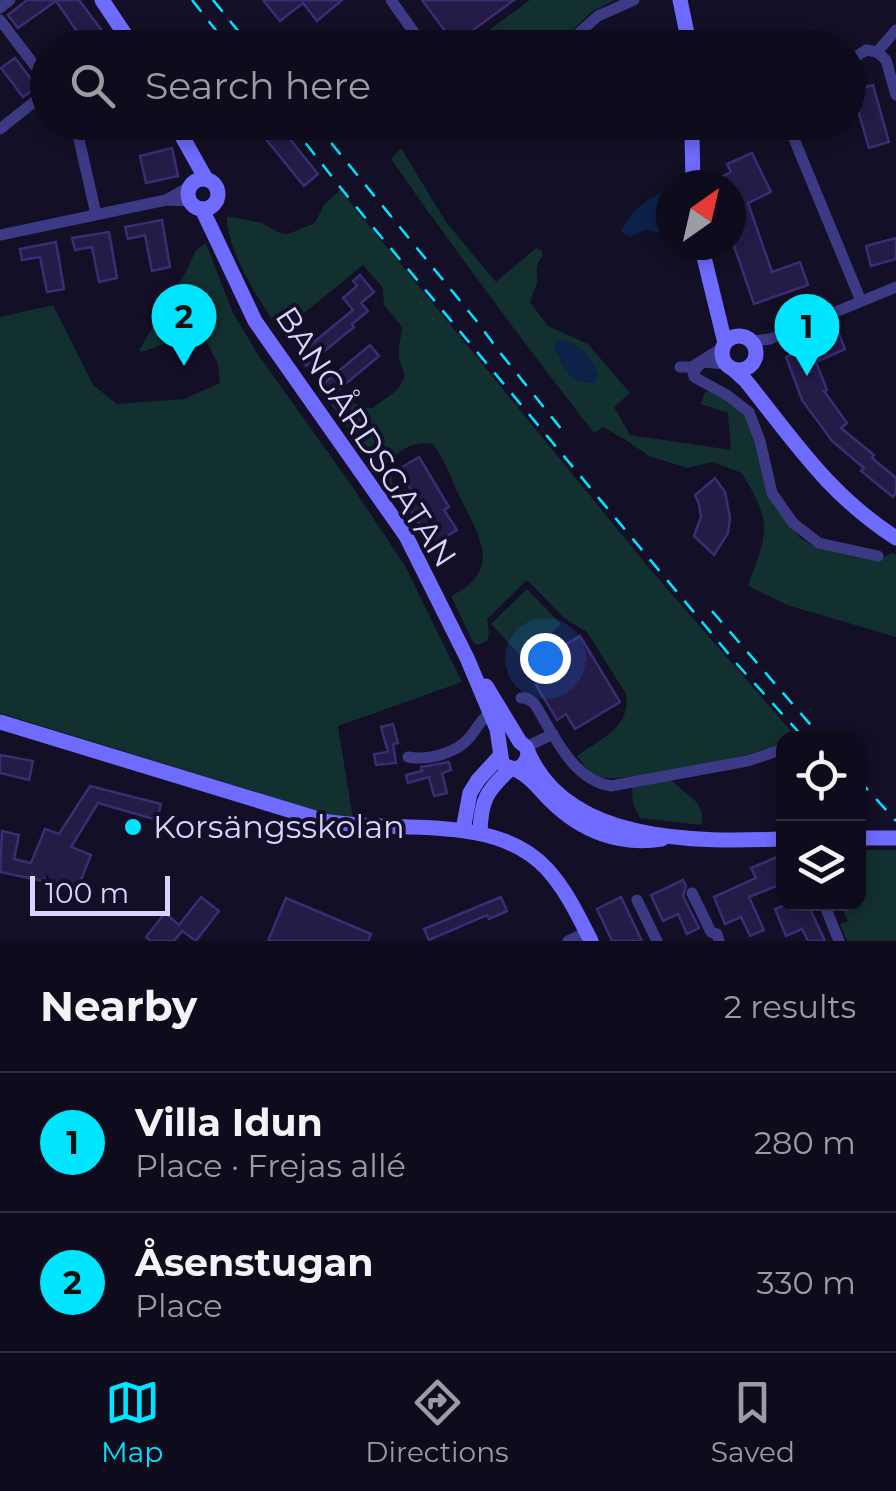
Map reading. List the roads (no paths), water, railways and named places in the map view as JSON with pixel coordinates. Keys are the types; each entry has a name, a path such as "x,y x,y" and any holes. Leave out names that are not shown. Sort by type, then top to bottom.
{"main road":[{"path":"102,0 122,30"},
{"path":"680,0 686,30"},
{"name":"BANGÅRDSGATAN","path":"182,140 199,194 255,320 406,536 468,658 506,761"},
{"path":"695,140 696,170"},
{"path":"707,260 726,356 820,475 850,504 896,538"},
{"path":"709,260 731,319 750,349 754,377 764,403"},
{"path":"726,356 731,337 750,349"},
{"path":"726,356 745,369 750,349"},
{"name":"BANGÅRDSGATAN","path":"468,658 550,786 565,800 604,822 670,838"},
{"path":"0,722 325,821 462,830 506,841 536,858 569,897 589,936"},
{"path":"480,832 483,803 506,761 506,743 512,741 525,748 527,761 522,767 506,761"},
{"path":"462,830 470,793 478,780 506,761"},
{"path":"506,761 528,776 563,813 595,832 644,842 670,838 776,839"},
{"path":"866,838 896,838"}],"street":[{"path":"0,8 10,0"},
{"path":"391,0 412,30"},
{"path":"582,30 598,16 634,0"},
{"path":"0,20 30,59"},
{"path":"877,52 896,30"},
{"path":"866,50 877,52 886,60 896,94"},
{"path":"0,130 30,106"},
{"path":"79,140 96,214"},
{"path":"794,140 861,301"},
{"path":"0,235 199,194"},
{"path":"750,349 861,301 894,291"},
{"path":"680,367 726,356"},
{"path":"702,362 694,378 742,405 754,420 772,492 794,523 819,543 878,556"},
{"path":"521,698 534,703 573,763 601,784 611,786 748,762 776,752"},
{"path":"408,758 435,756 461,748 490,712"},
{"path":"525,748 553,734"},
{"path":"692,893 711,932 720,941"},
{"path":"637,900 657,941"},
{"path":"827,911 839,941"},
{"path":"568,941 589,936"}],"water":[{"path":"656,196 656,232 645,230 630,237 621,232 628,219"},
{"path":"559,339 588,356 599,375 594,383 578,381 568,373 554,345"}],"railway":[{"path":"192,0 216,30"},
{"path":"213,0 237,30"},
{"path":"303,140 737,664 798,731"},
{"path":"329,140 562,430"},
{"path":"712,611 816,731"},
{"path":"866,788 896,821"}],"place":[{"name":"Åsenstugan","path":"184,366"},
{"name":"Villa Idun","path":"807,376"},
{"name":"Korsängsskolan","path":"133,827"}]}
